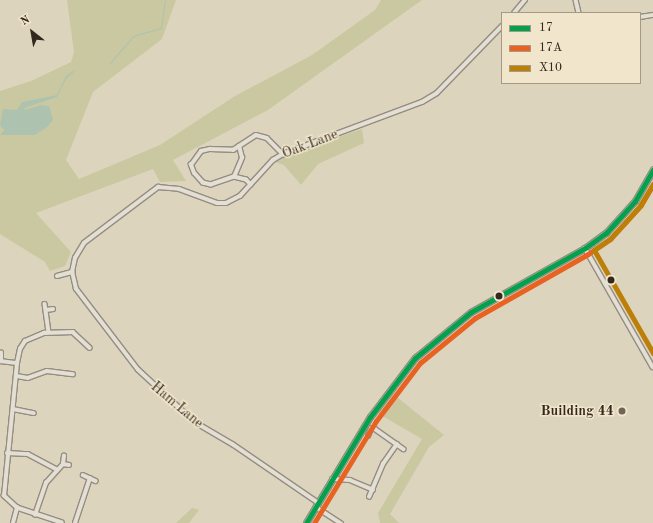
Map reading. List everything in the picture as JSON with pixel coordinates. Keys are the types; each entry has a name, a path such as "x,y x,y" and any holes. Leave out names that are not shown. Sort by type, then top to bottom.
{"main road":[{"path":"306,523 385,395 401,374 428,346 471,312 585,248 606,233 635,201 653,170"}],"street":[{"path":"515,12 525,0"},
{"path":"576,0 579,12"},
{"path":"641,17 653,15"},
{"name":"Oak Lane","path":"72,272 75,258 84,243 133,208 140,198 154,189 164,186 179,189 217,203 226,203 240,196 273,160 283,154 422,102 437,93 501,27"},
{"path":"251,185 246,180 234,177 211,185 203,183 194,173 192,165 201,151 210,149 227,151 239,146 251,137 262,136 283,154"},
{"path":"234,177 242,158 239,146"},
{"path":"585,248 653,367"},
{"path":"57,276 72,272"},
{"name":"Ham Lane","path":"72,272 76,289 129,360 158,389 194,422 232,445 341,523"},
{"path":"45,304 49,332"},
{"path":"46,310 53,309"},
{"path":"62,523 35,515 8,503 3,493 17,376 17,363 20,349 28,338 49,332 73,332 90,348"},
{"path":"1,353 0,361 17,363"},
{"path":"17,376 28,378 47,371 73,374"},
{"path":"12,410 34,412"},
{"path":"368,436 371,429 375,429 404,449"},
{"path":"369,497 385,461 397,444"},
{"path":"7,453 28,454 56,469"},
{"path":"35,515 46,482 62,464 64,456"},
{"path":"62,464 69,465"},
{"path":"83,475 96,480"},
{"path":"75,523 90,478"},
{"path":"332,479 350,480 373,490"},
{"path":"13,523 18,508"}],"shaded area":[{"path":"67,0 176,0 162,39 93,92 66,160 79,179 160,145 235,96 312,55 375,10 381,0 422,0 268,110 173,160 186,181 160,182 153,169 36,213 71,252 65,266 50,271 45,262 0,234 0,91 31,81 71,62 74,52"},
{"path":"78,68 66,79 57,97 24,108 25,110 41,105 49,106 53,120 47,127 35,135 0,135 4,130 0,125 3,109 17,110 22,102 57,95 66,76"},
{"path":"362,129 364,143 318,164 301,185 284,165 275,162 286,155"},
{"path":"392,393 444,435 429,447 390,514 399,523 380,523 378,513 422,439 377,413"},
{"path":"192,508 199,510 189,523 176,523"}],"waterway":[{"path":"109,64 133,36 161,28 165,0"}],"transit line":[{"name":"17","path":"306,523 370,417 415,358 471,312 585,248 606,233 635,201 653,170"},
{"name":"17A","path":"314,523 376,421 420,363 475,318 588,254 610,239 641,205 653,184"},
{"name":"X10","path":"653,184 640,206 611,238 594,250 653,353"}],"place":[{"name":"Building 44","path":"622,411"}]}
